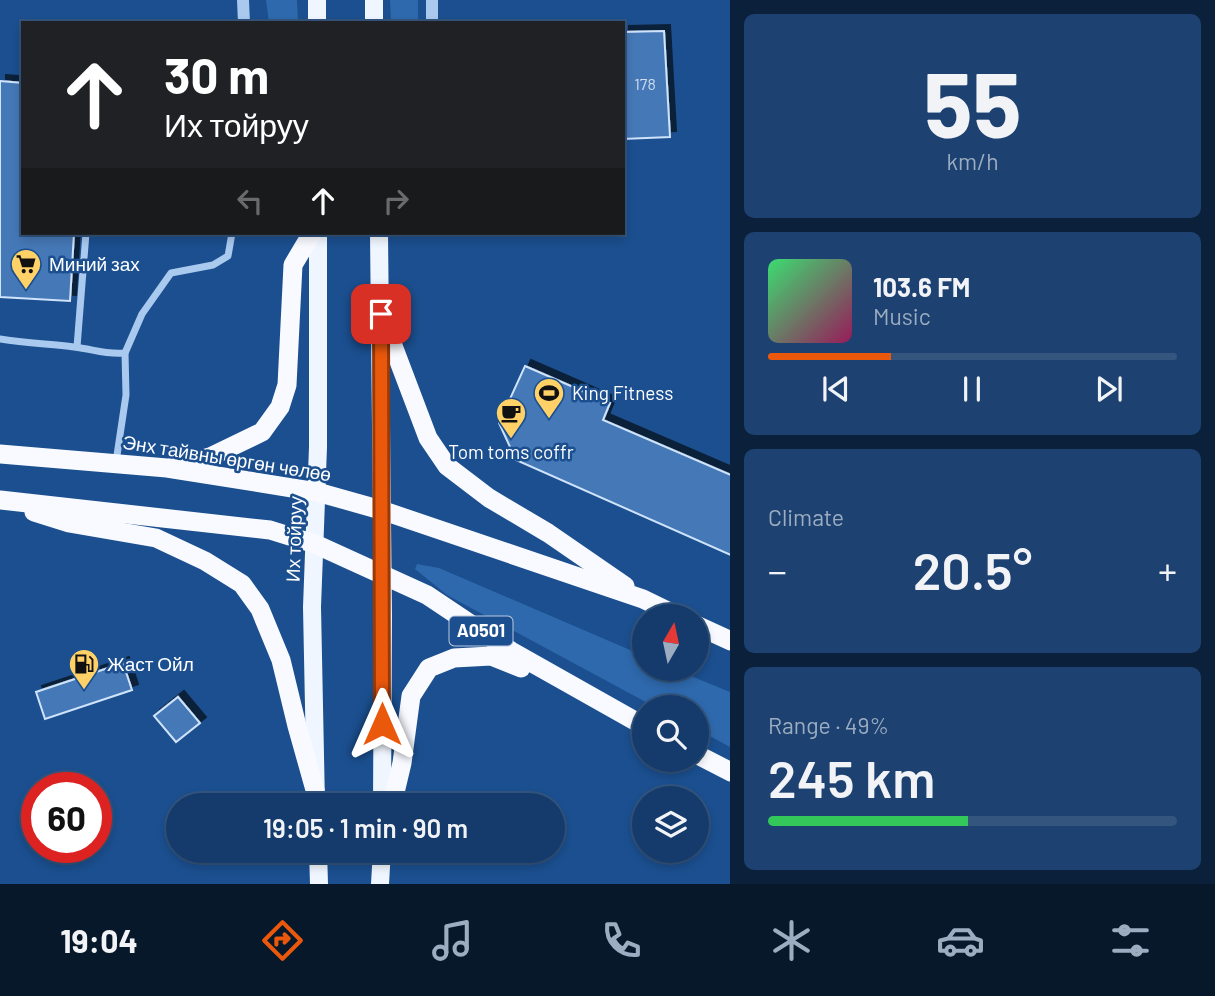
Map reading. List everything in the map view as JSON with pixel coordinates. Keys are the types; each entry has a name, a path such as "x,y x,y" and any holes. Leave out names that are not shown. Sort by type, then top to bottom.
{"highway":[{"path":"167,468 210,457 261,432 280,407 287,386 293,265 311,235"},
{"path":"381,314 428,438 447,466 489,498 548,533 643,599"},
{"name":"Энх тайвны өргөн чөлөө","path":"0,454 167,468 317,492 381,510 653,604"},
{"path":"0,500 69,523 156,538 205,561 242,584 260,609 281,660 315,793"},
{"name":"A0501","path":"0,500 270,530 316,544 427,595 511,651 632,720"},
{"path":"709,631 730,640"},
{"path":"395,793 402,763 411,696 429,668 454,658 491,656 588,696"},
{"path":"709,761 730,772"}],"main road":[{"path":"317,0 317,21"},
{"path":"374,0 374,21"},
{"name":"Их тойруу","path":"316,793 312,607 318,447 318,235"},
{"path":"379,235 382,793"},
{"path":"318,863 319,884"},
{"path":"380,884 381,863"}],"street":[{"path":"243,0 244,21"},
{"path":"432,0 432,21"},
{"path":"77,347 86,235"},
{"path":"116,463 126,395 125,353 142,314 171,273 213,265 228,256 232,235"},
{"path":"0,339 77,347 110,354 125,353"}],"shaded area":[{"path":"266,0 297,0 298,21 269,21"},
{"path":"390,0 418,0 418,21 391,21"},
{"path":"417,564 439,568 632,651 632,681 703,681 730,692 730,747 709,736 709,695 633,695 447,595 415,569"}],"building":[{"path":"664,31 670,137 625,139 625,32"},
{"path":"0,81 21,83 21,235 74,235 70,301 0,297"},
{"path":"525,366 610,403 603,420 730,475 730,555 516,460 499,423"},
{"path":"123,663 132,690 45,719 36,692"},
{"path":"178,697 200,723 176,742 154,716"}],"place":[{"name":"Миний зах","path":"26,291"},
{"name":"King Fitness","path":"549,420"},
{"name":"Tom toms coffr","path":"511,440"},
{"name":"Жаст Ойл","path":"84,691"}],"route":[{"path":"381,314 382,724"}]}
